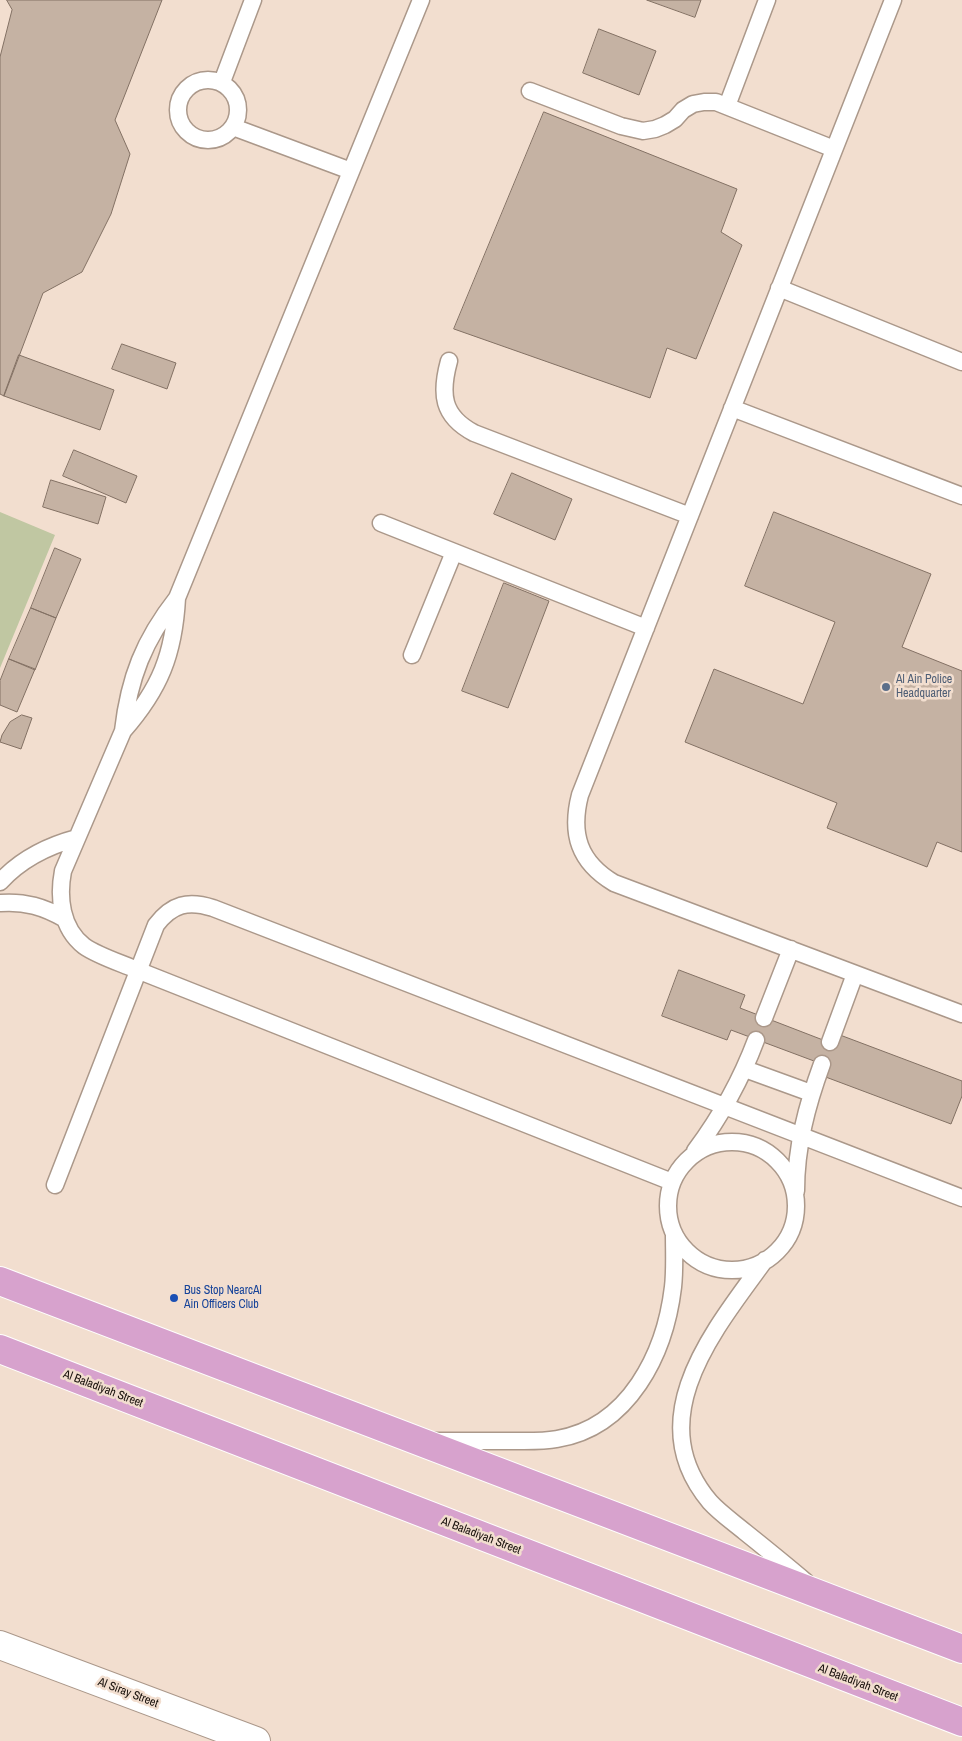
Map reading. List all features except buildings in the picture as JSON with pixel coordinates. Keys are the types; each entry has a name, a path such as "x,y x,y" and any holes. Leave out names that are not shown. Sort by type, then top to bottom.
{"main road":[{"path":"0,1281 962,1649"},
{"name":"Al Baladiyah Street","path":"0,1349 962,1722"},
{"path":"925,1708 962,1739"}],"street":[{"name":"Al Siray Street","path":"0,1645 252,1740"}],"lane":[{"path":"222,82 253,0"},
{"path":"421,0 177,598 158,624 139,660 131,683 123,731 63,871 60,887 61,904 65,919 73,933 84,945 137,970 672,1182"},
{"path":"727,106 767,0"},
{"path":"893,0 580,795 576,810 576,826 578,841 584,855 602,876 614,883 962,1014"},
{"path":"212,79 222,82 230,88 237,102 237,117 233,127 226,135 216,140 195,138 186,132 180,123 177,112 178,102 187,88 201,80 212,79"},
{"path":"530,91 621,126 643,131 665,125 693,104 716,102 834,149"},
{"path":"233,127 351,171"},
{"path":"779,288 962,362"},
{"path":"449,361 444,377 443,390 446,404 452,416 461,426 474,434 690,516"},
{"path":"732,408 962,496"},
{"path":"381,523 646,628"},
{"path":"412,654 454,552"},
{"path":"123,731 139,713 153,692 163,670 174,631 177,598"},
{"path":"0,882 22,862 40,851 58,843 77,838"},
{"path":"0,902 34,904 50,910 65,919"},
{"path":"55,1185 156,925 164,915 175,908 188,904 201,904 962,1198"},
{"path":"764,1018 790,949"},
{"path":"830,1042 855,974"},
{"path":"756,1040 745,1069 726,1106 692,1155 680,1168 672,1182 668,1207 674,1232 683,1247 697,1259 713,1267 731,1270 749,1267 765,1260"},
{"path":"822,1064 811,1093 800,1135 795,1216 790,1233 779,1248 765,1260 720,1322 699,1358 685,1396 681,1415 681,1435 684,1454 691,1472 711,1503 824,1596"},
{"path":"745,1069 811,1093"},
{"path":"692,1155 709,1146 728,1142 747,1144 764,1151 779,1163 790,1179 795,1197"},
{"path":"418,1441 536,1441 557,1439 577,1434 595,1426 612,1415 628,1400 641,1382 661,1338 669,1313 673,1287 674,1232"}],"green space":[{"path":"0,512 55,535 0,668"}],"place":[{"name":"Al Ain Police Headquarter","path":"886,687"},
{"name":"Bus Stop NearcAl Ain Officers Club","path":"174,1298"}]}
